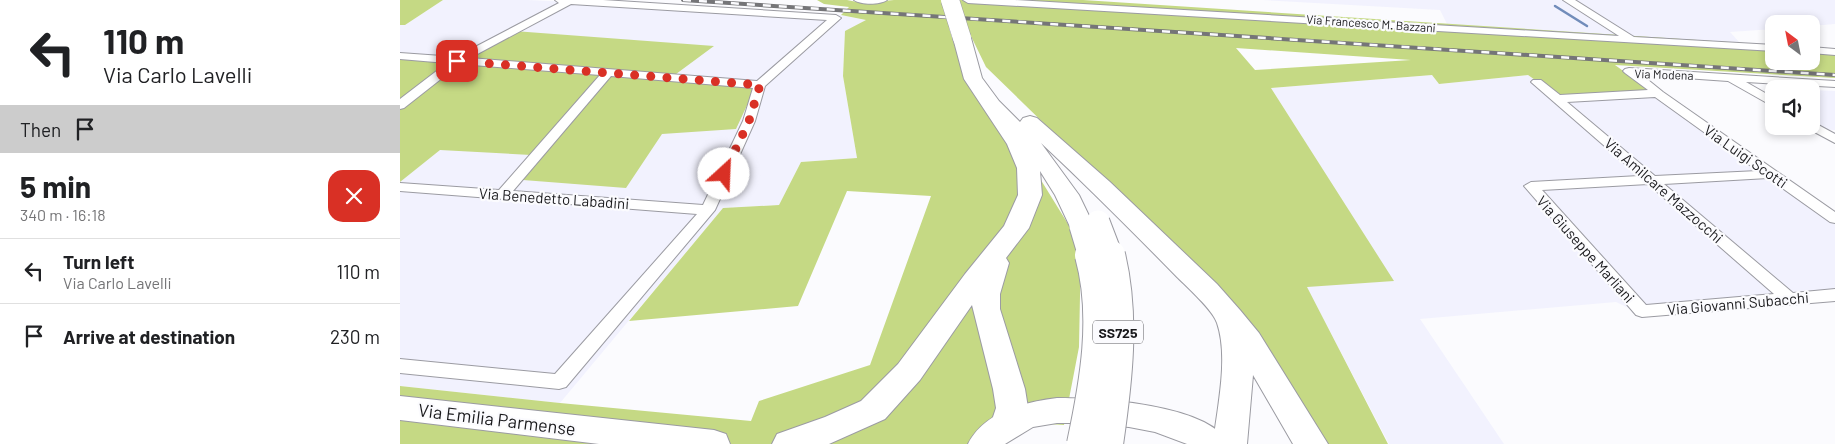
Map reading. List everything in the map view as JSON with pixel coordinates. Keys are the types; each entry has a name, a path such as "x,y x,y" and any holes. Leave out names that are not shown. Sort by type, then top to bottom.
{"highway":[{"name":"SS725","path":"950,0 973,79 992,105 1040,155 1112,260 1119,316 1114,403 1108,444"},
{"name":"SS725","path":"963,42 986,77 1030,122 1081,188 1089,224 1098,319 1092,401 1082,444"},
{"path":"789,444 837,427 873,410 909,372 975,280 1016,228 1030,195 1028,168 1018,144 992,105"},
{"path":"1030,122 1102,187 1207,291 1230,317 1248,341 1311,444"},
{"path":"1001,249 986,294 986,309 1009,388 1012,408 1008,423"},
{"path":"1230,317 1236,338 1237,372 1230,444"}],"main road":[{"name":"Via Emilia Parmense","path":"400,408 714,444"},
{"path":"984,444 1008,423 1039,413 1072,410 1105,412 1183,427 1213,444"}],"street":[{"path":"400,366 559,382 708,210 749,121 760,85 836,18 560,0"},
{"path":"400,105 457,61 568,0"},
{"path":"859,0 882,0"},
{"name":"Via Francesco M. Bazzani","path":"968,0 1765,47"},
{"path":"1568,0 1632,39"},
{"path":"1820,51 1835,52"},
{"path":"400,56 760,85"},
{"name":"Via Modena","path":"1658,93 1657,90 1629,71 1835,84"},
{"path":"504,193 609,72"},
{"path":"1729,76 1765,98"},
{"name":"Via Amilcare Mazzocchi","path":"1537,82 1790,299"},
{"name":"Via Modena","path":"1557,99 1658,93"},
{"name":"Via Luigi Scotti","path":"1658,93 1835,219"},
{"path":"1820,130 1835,139"},
{"path":"1652,180 1772,174"},
{"name":"Via Giuseppe Marliani","path":"1642,311 1530,186 1652,180"},
{"name":"Via Benedetto Labadini","path":"400,187 504,193 708,210"},
{"name":"Via Giovanni Subacchi","path":"1642,311 1835,295"}],"shaded area":[{"path":"443,0 527,0 841,15 866,20 845,32 843,76 857,158 801,162 779,205 723,208 560,403 400,386 400,25 405,25"},
{"path":"1263,0 1835,0 1835,24 1820,25 1820,15 1765,15 1765,30 1730,32 1740,43 1447,24 1440,10"},
{"path":"1432,75 1439,84 1528,75 1558,96 1651,91 1835,219 1835,297 1643,315 1616,302 1420,319 1504,444 1389,444 1306,286 1393,281 1271,88"},
{"path":"1820,90 1835,91 1835,130 1820,129"}],"green space":[{"path":"400,0 443,0 405,25 400,25"},
{"path":"817,0 847,0 862,3 894,0 1083,0 1765,44 1765,70 1820,70 1820,48 1835,49 1835,78 1615,65 1651,91 1558,96 1528,75 1439,84 1432,75 1271,88 1394,281 1307,287 1388,444 1325,444 1278,364 1238,312 986,67 969,32 949,28 965,79 1023,151 1081,245 1079,347 1064,425 1034,423 999,444 400,444 400,386 751,421 759,401 870,365 931,196 847,191 798,306 629,321 723,208 779,205 801,162 857,158 843,76 845,31 866,20 841,15 849,7 824,4","holes":["1236,48 1411,60 1255,70"]},
{"path":"514,31 714,46 672,77 757,84 736,129 662,134 626,188 523,180 553,144 531,155 440,150 400,182 400,57 459,61"}],"waterway":[{"path":"1555,6 1587,26"}],"railway":[{"path":"683,0 1835,75"}],"route":[{"path":"457,61 760,85 749,121 724,174"}]}
